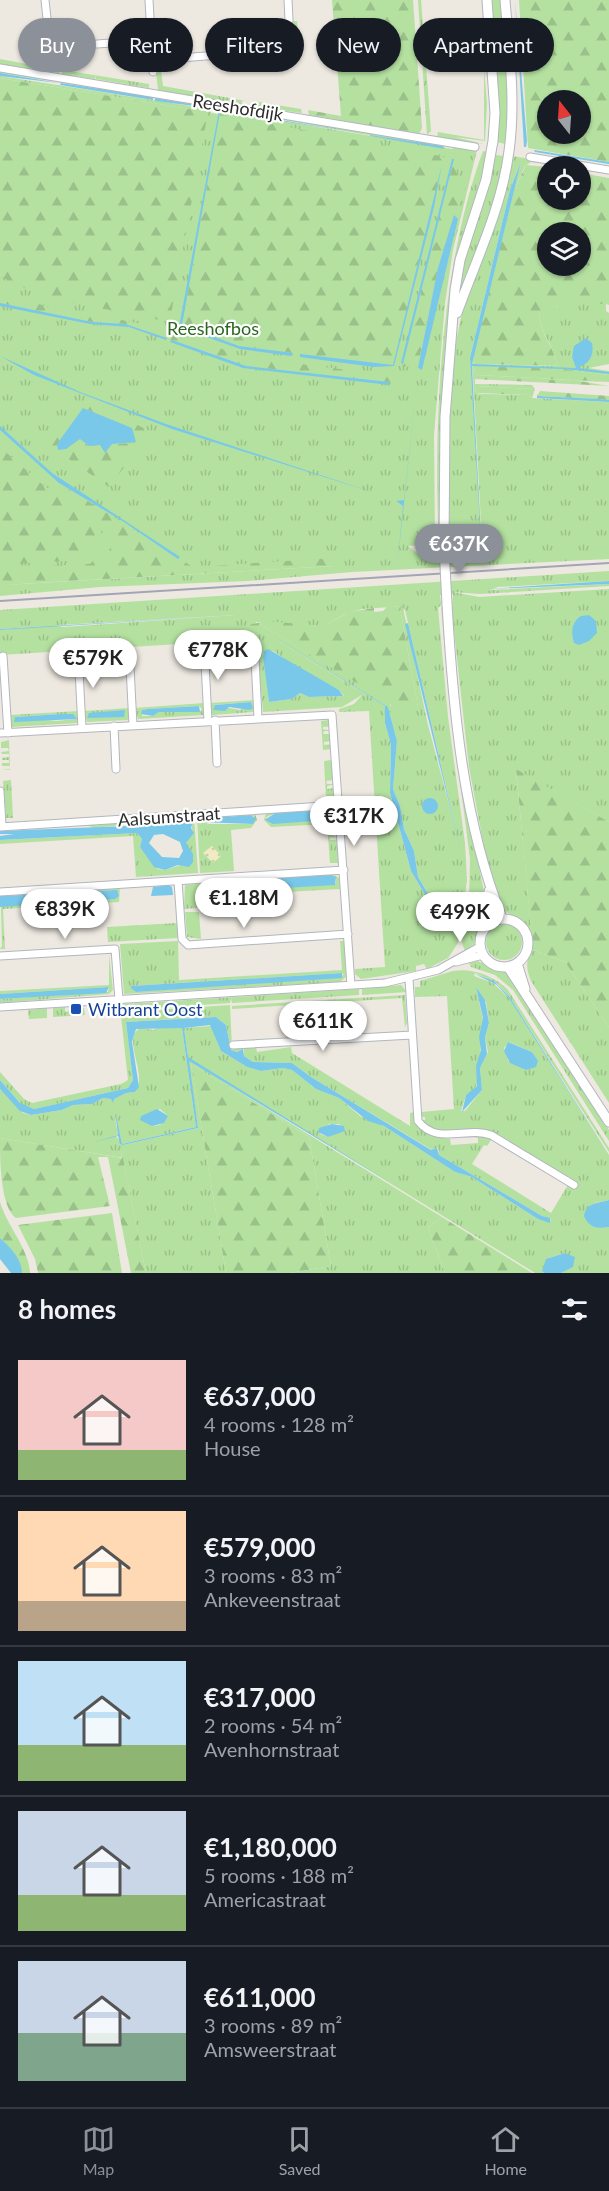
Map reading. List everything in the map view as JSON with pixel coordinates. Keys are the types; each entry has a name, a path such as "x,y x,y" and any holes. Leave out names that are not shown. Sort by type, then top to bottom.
{"main road":[{"path":"487,0 495,113 493,141 486,180 460,260 455,290 445,417 444,547 450,654 465,768 489,888 498,920"},
{"path":"454,320 492,221 509,153 512,110 505,0"},
{"path":"498,920 520,924 529,939 525,956 513,965 494,964 482,951 483,932 498,920"},
{"path":"513,965 525,989 609,1122"}],"street":[{"path":"45,0 47,18"},
{"path":"149,0 150,18"},
{"path":"288,0 289,18"},
{"path":"97,44 108,43"},
{"name":"Reeshofdijk","path":"0,68 475,147"},
{"path":"530,157 609,170"},
{"path":"254,640 258,718"},
{"path":"204,643 217,763"},
{"path":"129,648 133,725"},
{"path":"78,651 82,728"},
{"path":"3,656 4,733 332,715 351,985"},
{"path":"114,726 116,769"},
{"path":"0,791 1,826"},
{"name":"Aalsumstraat","path":"1,826 339,805"},
{"path":"0,892 344,870"},
{"path":"178,881 182,939 188,945 348,934"},
{"path":"0,956 115,949 119,1000"},
{"path":"0,1007 351,985 409,979 438,970 482,951"},
{"path":"409,979 418,1121 423,1127 439,1135 483,1132 574,1185"},
{"path":"233,1044 412,1035"}],"green space":[{"path":"332,0 413,0 413,72 418,72 422,128 419,134 309,115 308,110 341,116 338,72 401,72 401,18 333,18"},
{"path":"418,0 421,0 422,18 419,18"},
{"path":"490,0 501,0 502,18 491,18"},
{"path":"519,0 609,0 609,162 591,159 591,156 574,156 528,148 523,72 554,72 554,18 520,18"},
{"path":"0,59 18,62 18,67 0,64"},
{"name":"Reeshofbos","path":"0,70 210,105 211,113 219,114 223,111 442,148 222,109 218,111 220,106 444,145 445,148 453,149 454,146 477,150 453,250 445,303 434,435 435,544 408,546 415,552 431,558 449,557 465,550 471,544 451,544 449,547 448,434 451,378 460,322 471,280 512,156 537,160 537,163 531,162 525,166 514,190 473,356 475,364 557,366 556,358 541,325 540,311 557,307 561,300 569,295 521,282 537,233 537,276 591,276 591,222 541,222 545,210 591,210 591,192 609,180 609,305 606,304 606,311 609,313 609,364 589,368 609,371 609,375 565,369 474,367 475,374 478,375 609,382 475,378 475,384 532,385 535,389 475,386 476,393 481,394 529,395 532,398 609,402 609,559 352,572 248,581 100,587 0,596 0,82 201,111 0,78 0,76 209,109 153,97 0,73","holes":["521,162 472,358 483,559 470,358 510,190","334,560 334,566 3,585"]},
{"path":"62,72 75,72 149,84 149,88 96,79 96,76 95,79 62,74"},
{"path":"156,72 161,72 163,86 198,92 198,97 158,90"},
{"path":"423,72 426,72 431,131 427,135"},
{"path":"484,72 487,104 485,141 454,137 484,144 437,137 438,132 484,140"},
{"path":"494,72 507,72 509,102 505,144 497,142"},
{"path":"0,78 208,112 170,320 163,321 54,297 32,291 0,275"},
{"path":"198,92 243,100 241,104 199,97"},
{"path":"253,101 301,109 302,113 272,109 267,104 265,108 256,106"},
{"path":"220,114 445,157 393,365 300,354 300,357 298,345 292,356 292,353 239,346 182,325"},
{"path":"483,151 488,152 450,307 441,414 439,547 437,450 443,347 457,245"},
{"path":"496,155 504,156 499,185 461,293 458,292 461,270"},
{"path":"454,159 457,173 467,185 436,275 418,368 404,366"},
{"path":"526,165 537,166 537,210 591,210 591,175 609,178 609,298 602,304 591,304 578,296 569,295 550,313 540,311 543,332 557,365 566,366 475,364 473,356 514,190"},
{"path":"0,289 38,304 128,321 170,332 166,341 166,337 126,324 92,322 0,303"},
{"path":"175,331 243,357 388,375 389,372 392,377 390,385 389,382 246,366 170,341"},
{"path":"474,366 565,369 609,375 609,382 478,375 475,374"},
{"path":"475,377 579,381 609,386 475,379"},
{"path":"475,386 535,389 532,398 529,395 476,393"},
{"path":"540,391 609,396 609,400 537,396"},
{"path":"81,402 126,419 151,432 109,487 51,447","holes":["83,408 132,428 137,440 135,443 112,444 106,452 100,445 89,446 80,439 66,449 57,449 57,445"]},
{"path":"0,430 59,483 193,567 334,558 334,566 0,585 0,568 89,564 108,553 114,538 103,522 52,485 0,438"},
{"path":"0,447 43,485 96,521 102,534 101,545 79,560 0,565"},
{"path":"609,571 609,581 498,587 490,590 609,584 609,586 480,594 453,592 479,597 609,589 609,822 516,770 532,937 525,924 501,908 486,858 469,767 452,613 453,594 440,595 472,833 488,911 474,944 465,951 462,943 469,901 470,859 448,689 441,605 438,608 448,717 465,843 467,880 458,943 448,958 427,969 424,964 416,966 416,971 361,979 355,974 355,969 385,967 369,711 339,712 339,709 354,704 362,695 342,707 263,712 257,650 260,649 259,639 0,655 0,630 48,626 0,629 0,610","holes":["406,606 400,608 418,707 390,706 391,703 260,624 254,627 256,622 324,626 345,614 362,609","403,608 405,610 457,834 428,725","236,615 64,627 57,626","257,628 388,707 397,741 393,789 400,806 404,829 414,851 418,877 434,904 452,923 453,931 430,903 411,871 390,793 391,745 385,723 385,706","273,651 296,667 339,690 344,696 309,697 300,693 292,699 269,702 263,654"]},
{"path":"406,606 400,608 418,707 392,709 390,703 260,624 254,629 248,625 266,621 324,626 349,612 374,608 374,612 383,611 387,607"},
{"path":"255,700 253,712 212,715 210,703","holes":["251,702 252,704 240,710 213,705"]},
{"path":"204,703 203,715 138,719 135,708","holes":["199,706 202,709 200,712 159,712 153,716 142,716 142,710 148,709"]},
{"path":"129,708 128,720 87,722 84,711"},
{"path":"79,711 77,723 11,727 9,715","holes":["60,714 76,719 56,721 15,717"]},
{"path":"329,720 330,726 323,727 323,729 331,731 324,731 323,734 331,734 331,741 324,742 324,745 332,744 332,749 323,750 321,721"},
{"path":"9,740 10,766 2,766 2,763 9,763 9,760 2,760 2,758 9,757 9,754 1,752 9,751 8,748 1,748 1,742"},
{"path":"332,760 334,780 326,781 327,784 334,784 327,786 327,789 334,788 334,798 326,798 324,761"},
{"path":"516,769 609,822 609,1027 565,962 533,950"},
{"path":"11,780 13,818 6,818 3,781"},
{"path":"333,809 337,832 330,833 330,835 337,837 330,837 330,840 337,840 338,863 330,863 327,824 271,827 264,820 266,813","holes":["324,810 326,820 265,818 275,813"]},
{"path":"255,813 257,820 251,828 231,830 234,871 200,873 197,817","holes":["233,816 254,816 253,824 206,824"]},
{"path":"194,817 198,873 136,877 133,836 0,844 0,840 137,833 142,839 140,847 158,869 165,870 181,865 186,843 193,833 190,818 94,828 87,825 0,829"},
{"path":"332,874 339,878 340,889 268,893 262,885 263,878","holes":["336,877 336,883 263,885 264,881"]},
{"path":"252,879 254,886 249,894 197,896 197,908 184,909 185,885","holes":["249,881 250,890 227,891 218,889"]},
{"path":"120,887 119,902 3,909 5,949 0,949 2,946 1,906 115,899 112,890 107,893 88,891 0,894"},
{"path":"185,912 199,912 201,939 187,937"},
{"path":"177,923 178,938 108,942 107,927"},
{"path":"504,924 516,930 522,942 516,954 504,960 492,954 486,942 492,930"},
{"path":"178,941 179,980 342,970 340,941 344,941 346,977 340,982 124,994 120,944","holes":["342,973 344,975 136,992 132,986"]},
{"path":"533,950 565,962 609,1027 609,1103 531,981 527,965"},
{"path":"109,955 113,990 109,994 0,1003 0,999 108,992 109,987 0,994 0,991 109,985"},
{"path":"477,961 503,970 511,977 609,1130 609,1141 513,990 495,975 471,967 469,963"},
{"path":"461,970 476,972 490,977 508,990 609,1148 609,1152 509,996 497,983 475,973 474,976 493,983 508,997 609,1155 609,1200 595,1203 585,1212 585,1217 589,1223 596,1226 609,1227 609,1273 561,1273 573,1266 565,1253 549,1258 542,1271 544,1273 535,1273 196,1063 188,1057 184,1028 211,1026 221,1051 247,1067 261,1071 283,1068 292,1070 316,1089 339,1098 360,1116 384,1126 455,1172 472,1177 538,1219 550,1221 551,1219 542,1216 439,1155 438,1148 432,1150 311,1077 292,1063 253,1062 244,1056 244,1049 237,1052 231,1050 226,1025 216,1017 126,1022 133,1080 128,1088 34,1109 22,1105 0,1080 0,1072 24,1099 32,1103 121,1084 128,1080 121,1016 112,1016 111,1013 230,1005 232,1047 256,1047 257,1052 291,1047 292,1053 410,1126 410,1113 414,1112 418,1127 435,1137 450,1139 451,1145 478,1143 478,1137 485,1136 501,1145 491,1140 487,1146 484,1145 472,1164 551,1213 571,1180 493,1132 484,1130 447,1131 429,1126 421,1120 425,1120 425,1117 421,1117 421,1112 454,1109 447,996 415,997 415,987 420,987 420,981","holes":["476,987 486,1002 489,1023 485,1037 488,1052 480,1068 482,1090 465,1111 461,1111 466,1095 474,1090 478,1082 483,1020","509,1042 532,1052 538,1062 508,1061 504,1048","329,1124 339,1124 345,1129 328,1137 320,1134"]},
{"path":"401,985 407,992 362,995 362,989"},
{"path":"359,989 359,995 232,1003 231,999 230,1003 111,1011 111,1005"},
{"path":"405,995 407,1023 405,1027 402,998 232,1009 232,1006"},
{"path":"65,1007 65,1012 84,1008 85,1015 53,1017 53,1008"},
{"path":"47,1008 47,1018 29,1019 28,1010"},
{"path":"160,1027 182,1028 196,1127 122,1144 198,1128 188,1060 442,1217 428,1228 445,1273 290,1273 331,1266 309,1137 191,1064 226,1273 146,1273 121,1149 122,1157 117,1157 0,1138 0,1089 23,1113 31,1115 62,1110 73,1105 92,1104 103,1098 113,1099 135,1092 139,1077 133,1040 135,1033 140,1028 154,1030","holes":["160,1109 168,1116 160,1125 152,1126 141,1116","114,1112 122,1144 115,1135 118,1135"]},
{"path":"191,1064 309,1137 331,1266 290,1273 226,1273"},
{"path":"0,1138 122,1158 121,1148 146,1273 131,1273 108,1157 98,1157 110,1206 16,1218 7,1204 4,1193"},
{"path":"0,1202 26,1255 30,1273 22,1273 10,1248 0,1238"},
{"path":"112,1213 122,1273 38,1273 35,1259 18,1225"},
{"path":"442,1217 532,1273 445,1273 428,1228"}],"sand":[{"path":"212,846 221,856 213,863 203,853"}],"water":[{"path":"519,72 527,141 524,147"},
{"path":"0,73 59,83 0,76"},
{"path":"61,83 153,97 153,100 60,85"},
{"path":"155,98 207,107 210,108 155,101"},
{"path":"219,110 366,134 220,112 182,325 239,346 293,353 291,356 240,349 179,327"},
{"path":"370,136 442,146 445,149"},
{"path":"534,150 572,156 560,156"},
{"path":"452,159 454,159 403,364 401,363"},
{"path":"591,159 609,162 609,164 591,161"},
{"path":"521,162 472,364 576,368 572,357 574,346 586,338 592,343 592,356 588,362 578,368 609,372 609,374 565,369 472,366 482,559 470,358 510,190"},
{"path":"442,164 434,207 394,366 374,367 300,357 300,354 393,365"},
{"path":"454,215 458,219 422,370 418,368 438,268"},
{"path":"0,303 92,322 125,324 167,338 166,340 129,327 90,324 0,306"},
{"path":"172,340 246,366 389,382 389,385 243,368 170,342"},
{"path":"0,356 80,392 166,424 378,494 172,429 34,375"},
{"path":"417,383 397,568 403,506 396,501 404,500"},
{"path":"537,396 599,399 609,400 609,402 537,398"},
{"path":"83,408 132,428 136,442 112,444 105,453 100,445 89,446 80,439 66,449 58,450 57,444"},
{"path":"0,426 52,473 180,557 178,559 124,522 59,483 0,430"},
{"path":"609,581 609,584 487,589"},
{"path":"237,615 0,630 0,629"},
{"path":"589,615 596,621 597,633 589,641 579,645 574,643 572,632 575,621 581,616"},
{"path":"408,623 461,852 405,624"},
{"path":"258,627 388,707 397,741 393,789 400,806 404,829 414,851 418,877 434,904 452,923 454,932 430,903 411,871 390,793 391,745 385,723 385,706"},
{"path":"268,649 339,690 343,696 309,697 300,693 292,699 269,702 263,657 264,651"},
{"path":"251,702 253,708 250,710 229,707 225,711 213,710 215,705"},
{"path":"199,706 200,712 159,712 153,716 141,714 142,710 148,709"},
{"path":"125,710 124,717 87,718 89,713"},
{"path":"73,714 77,719 14,722 15,717"},
{"path":"430,798 436,800 438,806 436,812 430,814 424,812 422,806 424,800"},
{"path":"324,810 329,813 330,818 327,820 273,824 265,820 275,813"},
{"path":"251,815 256,819 253,824 199,822 200,819"},
{"path":"190,818 193,821 191,828 194,833 186,843 193,854 193,862 189,867 178,865 165,870 154,867 140,847 142,839 137,833 0,840 0,836 14,834 0,834 0,831 127,826 138,822","holes":["163,834 180,842 183,851 179,858 162,857 149,843 154,835"]},
{"path":"329,875 336,877 335,885 268,889 263,885 268,879"},
{"path":"249,881 253,887 248,889 203,891 206,883"},
{"path":"168,885 172,887 173,895 151,896 153,887"},
{"path":"117,890 119,896 115,899 0,907 0,896"},
{"path":"342,973 342,978 136,992 131,988 131,986"},
{"path":"475,974 494,981 509,996 609,1155 508,997 497,985"},
{"path":"109,987 106,993 0,999 0,994"},
{"path":"476,987 485,1000 489,1023 485,1037 487,1054 480,1068 482,1090 462,1112 466,1095 477,1086 476,1066 481,1050 479,1037 483,1018"},
{"path":"216,1017 226,1025 231,1050 237,1052 243,1049 244,1056 253,1062 292,1063 431,1150 437,1148 439,1155 542,1216 550,1218 550,1223 538,1219 472,1177 455,1172 384,1126 368,1121 339,1098 316,1089 292,1070 283,1068 261,1071 247,1067 221,1051 210,1025 184,1028 188,1057 394,1185 189,1061 198,1128 123,1145 120,1144 118,1136 91,1143 118,1135 115,1111 122,1144 196,1127 182,1028 136,1029 132,1042 139,1087 135,1092 126,1093 114,1099 113,1103 111,1099 103,1098 92,1104 73,1105 62,1110 31,1115 20,1111 0,1089 0,1080 20,1103 34,1109 128,1088 133,1080 126,1022"},
{"path":"508,1042 532,1052 538,1061 536,1067 526,1070 510,1063 504,1051"},
{"path":"157,1109 168,1116 164,1123 152,1126 140,1120 141,1116"},
{"path":"332,1124 344,1126 345,1131 328,1137 318,1132 319,1128"},
{"path":"609,1200 609,1227 598,1228 591,1225 584,1216 587,1208"},
{"path":"0,1238 18,1258 22,1273 11,1273 0,1259"},
{"path":"565,1253 575,1257 573,1267 561,1273 542,1271 546,1259"}],"railway":[{"path":"0,601 609,563"}],"place":[{"name":"Witbrant Oost","path":"76,1009"}]}
